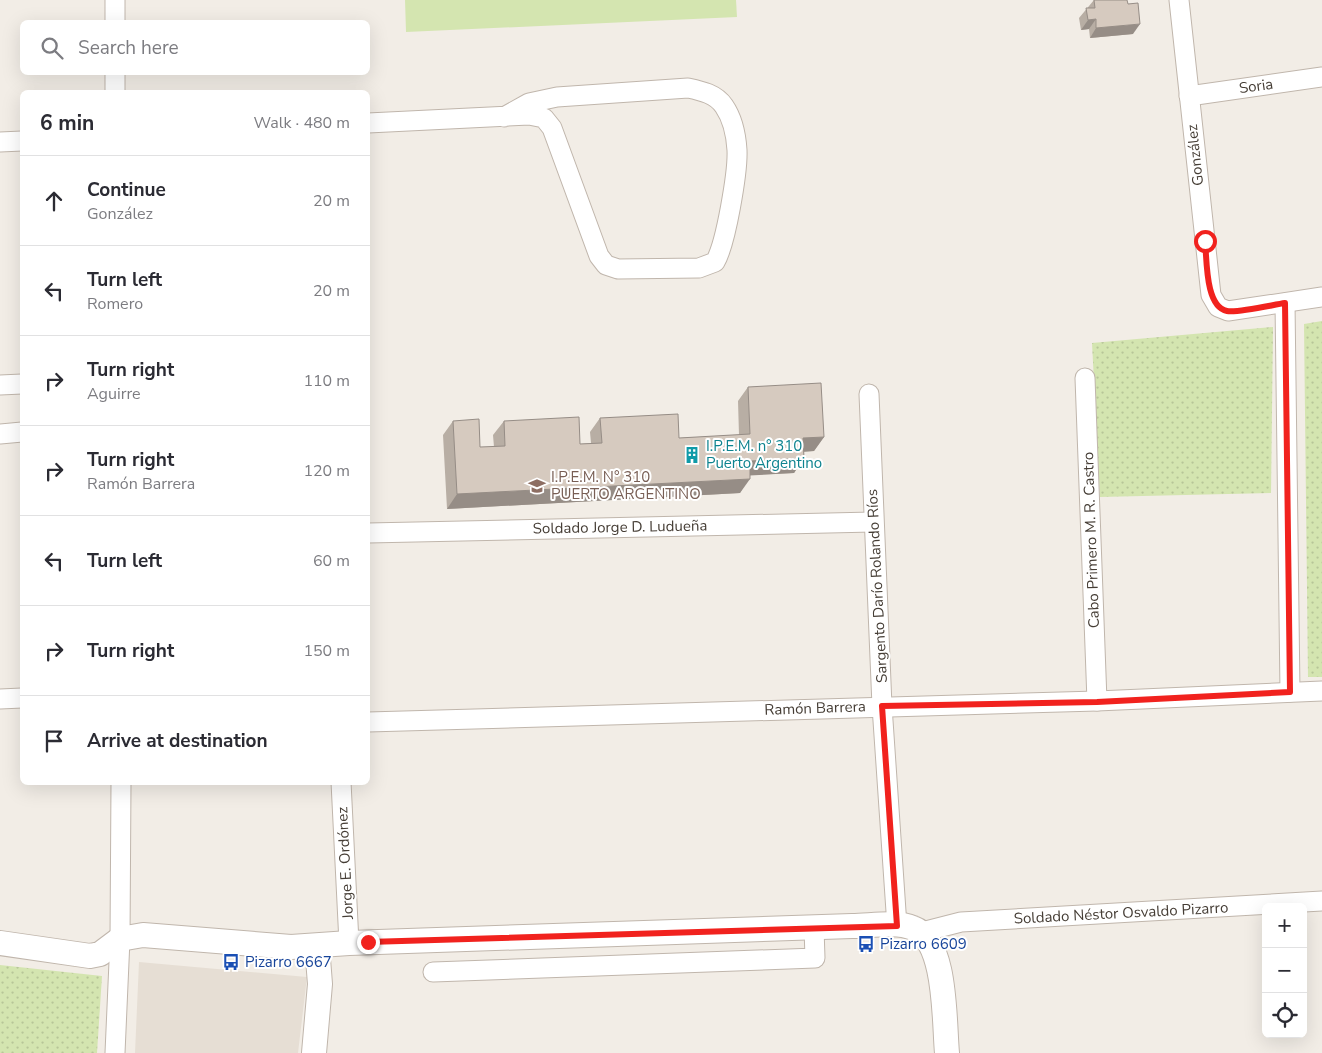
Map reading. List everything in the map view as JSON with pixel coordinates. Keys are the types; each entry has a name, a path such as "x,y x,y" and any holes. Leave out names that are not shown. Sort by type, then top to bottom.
{"street":[{"path":"115,0 115,20"},
{"name":"González","path":"1179,0 1210,295 1218,307 1228,311 1285,303"},
{"path":"115,75 115,90"},
{"name":"Soria","path":"1189,96 1322,77"},
{"path":"370,123 529,115 544,118 552,128 599,256 606,265 618,269 699,268 715,262 726,236 737,152 734,126 724,105 709,93 688,88 557,97 529,103 504,116"},
{"path":"0,142 20,141"},
{"path":"1290,692 1285,303 1322,298"},
{"name":"Cabo Primero M. R. Castro","path":"1085,378 1097,702"},
{"path":"0,385 20,384"},
{"name":"Sargento Darío Rolando Ríos","path":"869,394 882,706 897,926"},
{"path":"0,434 20,432"},
{"name":"Soldado Jorge D. Ludueña","path":"370,532 873,522"},
{"name":"Ramón Barrera","path":"370,722 882,706 1097,702 1322,691"},
{"path":"0,699 20,698"},
{"path":"115,1053 120,939 121,785"},
{"name":"Jorge E. Ordónez","path":"341,785 349,943"},
{"name":"Soldado Néstor Osvaldo Pizarro","path":"922,932 962,922 1322,901"},
{"path":"0,943 90,956 100,954 120,939 143,935 291,947 349,943 814,928 911,927 922,932 938,958 947,1053"},
{"path":"433,972 814,958 814,928"},
{"path":"314,1053 320,992 317,946"}],"shaded area":[{"path":"139,962 307,977 298,1053 135,1053"}],"green space":[{"path":"405,0 736,0 737,17 406,32"},
{"path":"1322,321 1322,677 1308,677 1304,324"},
{"path":"1273,327 1271,493 1100,497 1092,343"},
{"path":"0,965 102,976 97,1053 0,1053"}],"building":[{"path":"1094,0 1127,0 1128,4 1138,3 1140,24 1096,28 1096,19 1088,20 1086,8 1095,8"},
{"name":"I.P.E.M. n° 310 Puerto Argentino","path":"821,383 824,437 803,438 804,458 750,461 750,479 457,494 453,421 479,419 480,447 505,446 504,421 579,417 580,444 602,443 600,418 678,414 679,438 750,434 748,387"}],"place":[{"name":"I.P.E.M. n° 310 Puerto Argentino","path":"692,455"},
{"name":"I.P.E.M. N° 310 PUERTO ARGENTINO","path":"537,486"},
{"name":"Pizarro 6609","path":"866,944"},
{"name":"Pizarro 6667","path":"231,962"}],"route":[{"path":"368,942 897,926 882,706 1097,702 1290,692 1285,303 1228,311 1218,307 1210,295 1205,241"}]}
